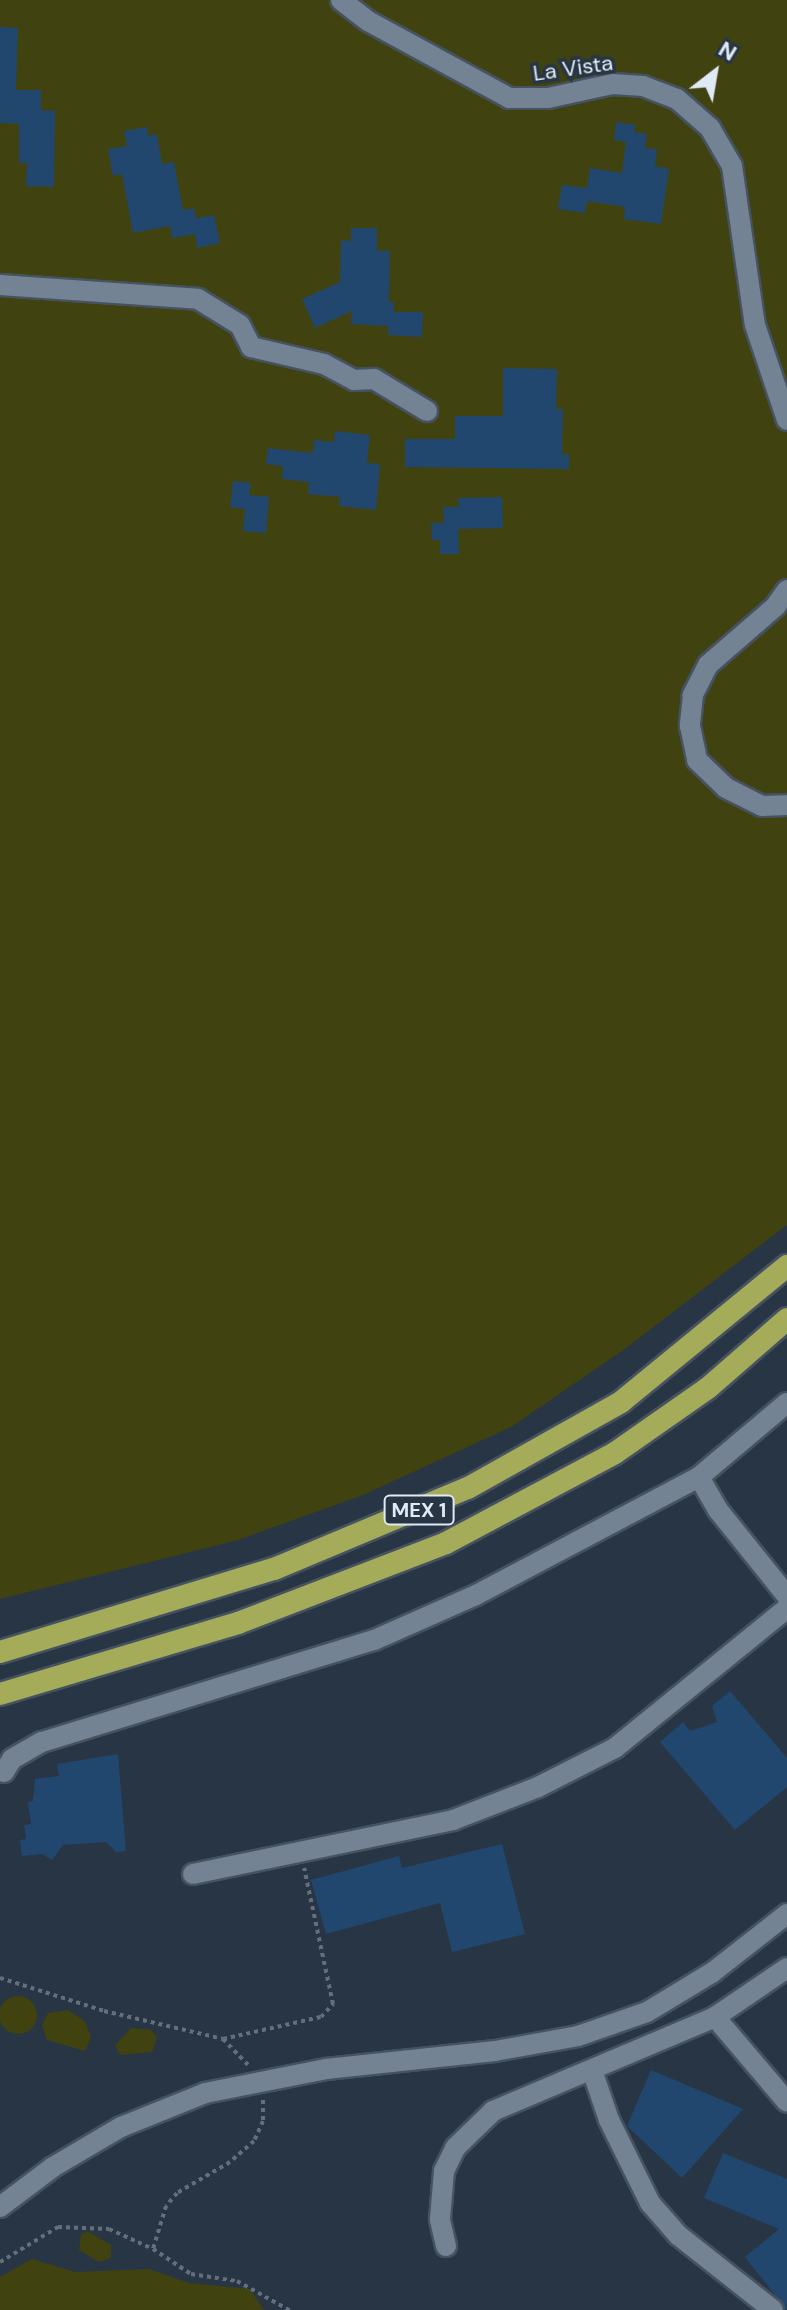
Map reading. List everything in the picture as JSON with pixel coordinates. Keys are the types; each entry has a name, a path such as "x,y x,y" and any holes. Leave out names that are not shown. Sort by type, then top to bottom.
{"highway":[{"name":"MEX 1","path":"0,1652 274,1569 468,1488 621,1402 787,1266"},
{"name":"MEX 1","path":"0,1694 252,1619 446,1543 627,1445 708,1388 787,1319"}],"street":[{"name":"La Vista","path":"341,0 381,29 509,98 548,98 613,84 643,86 677,99 710,128 732,166 743,214 755,325 787,420"},
{"path":"0,285 198,299 240,325 251,347 324,364 354,380 374,379 427,411"},
{"path":"787,590 744,638 708,665 693,695 690,726 697,760 726,788 762,806 787,805"},
{"path":"4,1772 12,1759 42,1742 374,1640 552,1559 699,1477 787,1403"},
{"path":"699,1477 718,1510 787,1596"},
{"path":"193,1874 453,1820 538,1787 615,1748 787,1608"},
{"path":"0,2207 53,2167 121,2127 205,2093 256,2081 578,2036 647,2012 713,1972 787,1914"},
{"path":"446,2246 440,2190 455,2148 493,2111 593,2073 715,2017 787,1968"},
{"path":"715,2017 787,2102"},
{"path":"593,2073 609,2120 650,2203 678,2235 773,2310"}],"path":[{"path":"223,2039 321,2017 333,2004 300,1853"},
{"path":"0,1978 104,2011 223,2039 239,2050 265,2105 254,2141 230,2162 177,2193 166,2206 153,2249"},
{"path":"0,2262 58,2227 109,2229 153,2249 191,2274 237,2281 289,2310"}],"shaded area":[{"path":"0,0 787,0 787,1225 622,1351 511,1427 363,1495 235,1541 0,1599"},
{"path":"18,1996 32,2001 37,2015 32,2029 18,2034 4,2029 -1,2015 4,2001"},
{"path":"68,2010 85,2021 91,2037 85,2051 47,2040 42,2025 48,2013"},
{"path":"131,2028 151,2030 157,2037 152,2052 120,2055 115,2045"},
{"path":"87,2231 111,2245 111,2258 99,2262 79,2250 81,2235"},
{"path":"32,2259 75,2272 149,2269 189,2283 250,2289 264,2310 0,2310 0,2277"}],"building":[{"path":"0,27 18,28 16,90 41,90 41,110 55,111 54,187 26,186 27,163 19,163 19,124 0,123"},
{"path":"616,122 636,125 634,132 647,134 645,148 657,149 655,166 669,169 661,224 624,219 625,207 587,201 585,213 558,209 562,185 587,188 590,168 622,173 626,142 614,140"},
{"path":"147,127 148,136 157,134 162,164 174,162 183,210 194,208 196,218 214,215 220,243 197,248 195,234 172,238 170,226 133,233 122,174 113,176 108,149 127,146 124,131"},
{"path":"351,228 377,228 377,251 390,251 389,302 394,302 394,312 423,312 422,337 388,335 388,326 351,324 352,311 315,328 302,299 340,282 341,240 351,241"},
{"path":"503,368 557,369 556,409 563,409 562,454 569,454 569,469 405,467 405,439 455,439 455,416 503,416"},
{"path":"335,431 370,435 367,463 380,464 376,510 339,506 340,497 308,494 309,482 282,479 283,466 266,464 268,448 313,453 314,440 334,442"},
{"path":"233,481 251,483 249,495 269,497 266,533 243,531 245,509 230,507"},
{"path":"502,497 503,528 458,529 459,554 440,554 440,540 432,540 431,523 444,523 443,507 459,507 458,498"},
{"path":"730,1691 787,1758 787,1787 735,1830 660,1742 683,1722 690,1731 717,1722 712,1706"},
{"path":"118,1754 126,1851 116,1852 106,1842 63,1845 52,1860 42,1854 22,1856 20,1840 26,1839 24,1825 31,1824 28,1802 33,1801 35,1779 59,1776 57,1764"},
{"path":"502,1844 525,1934 452,1952 440,1903 326,1934 311,1880 399,1856 402,1868"},
{"path":"651,2070 743,2109 682,2178 627,2126"},
{"path":"723,2153 787,2179 787,2310 745,2257 779,2229 704,2198"}]}
